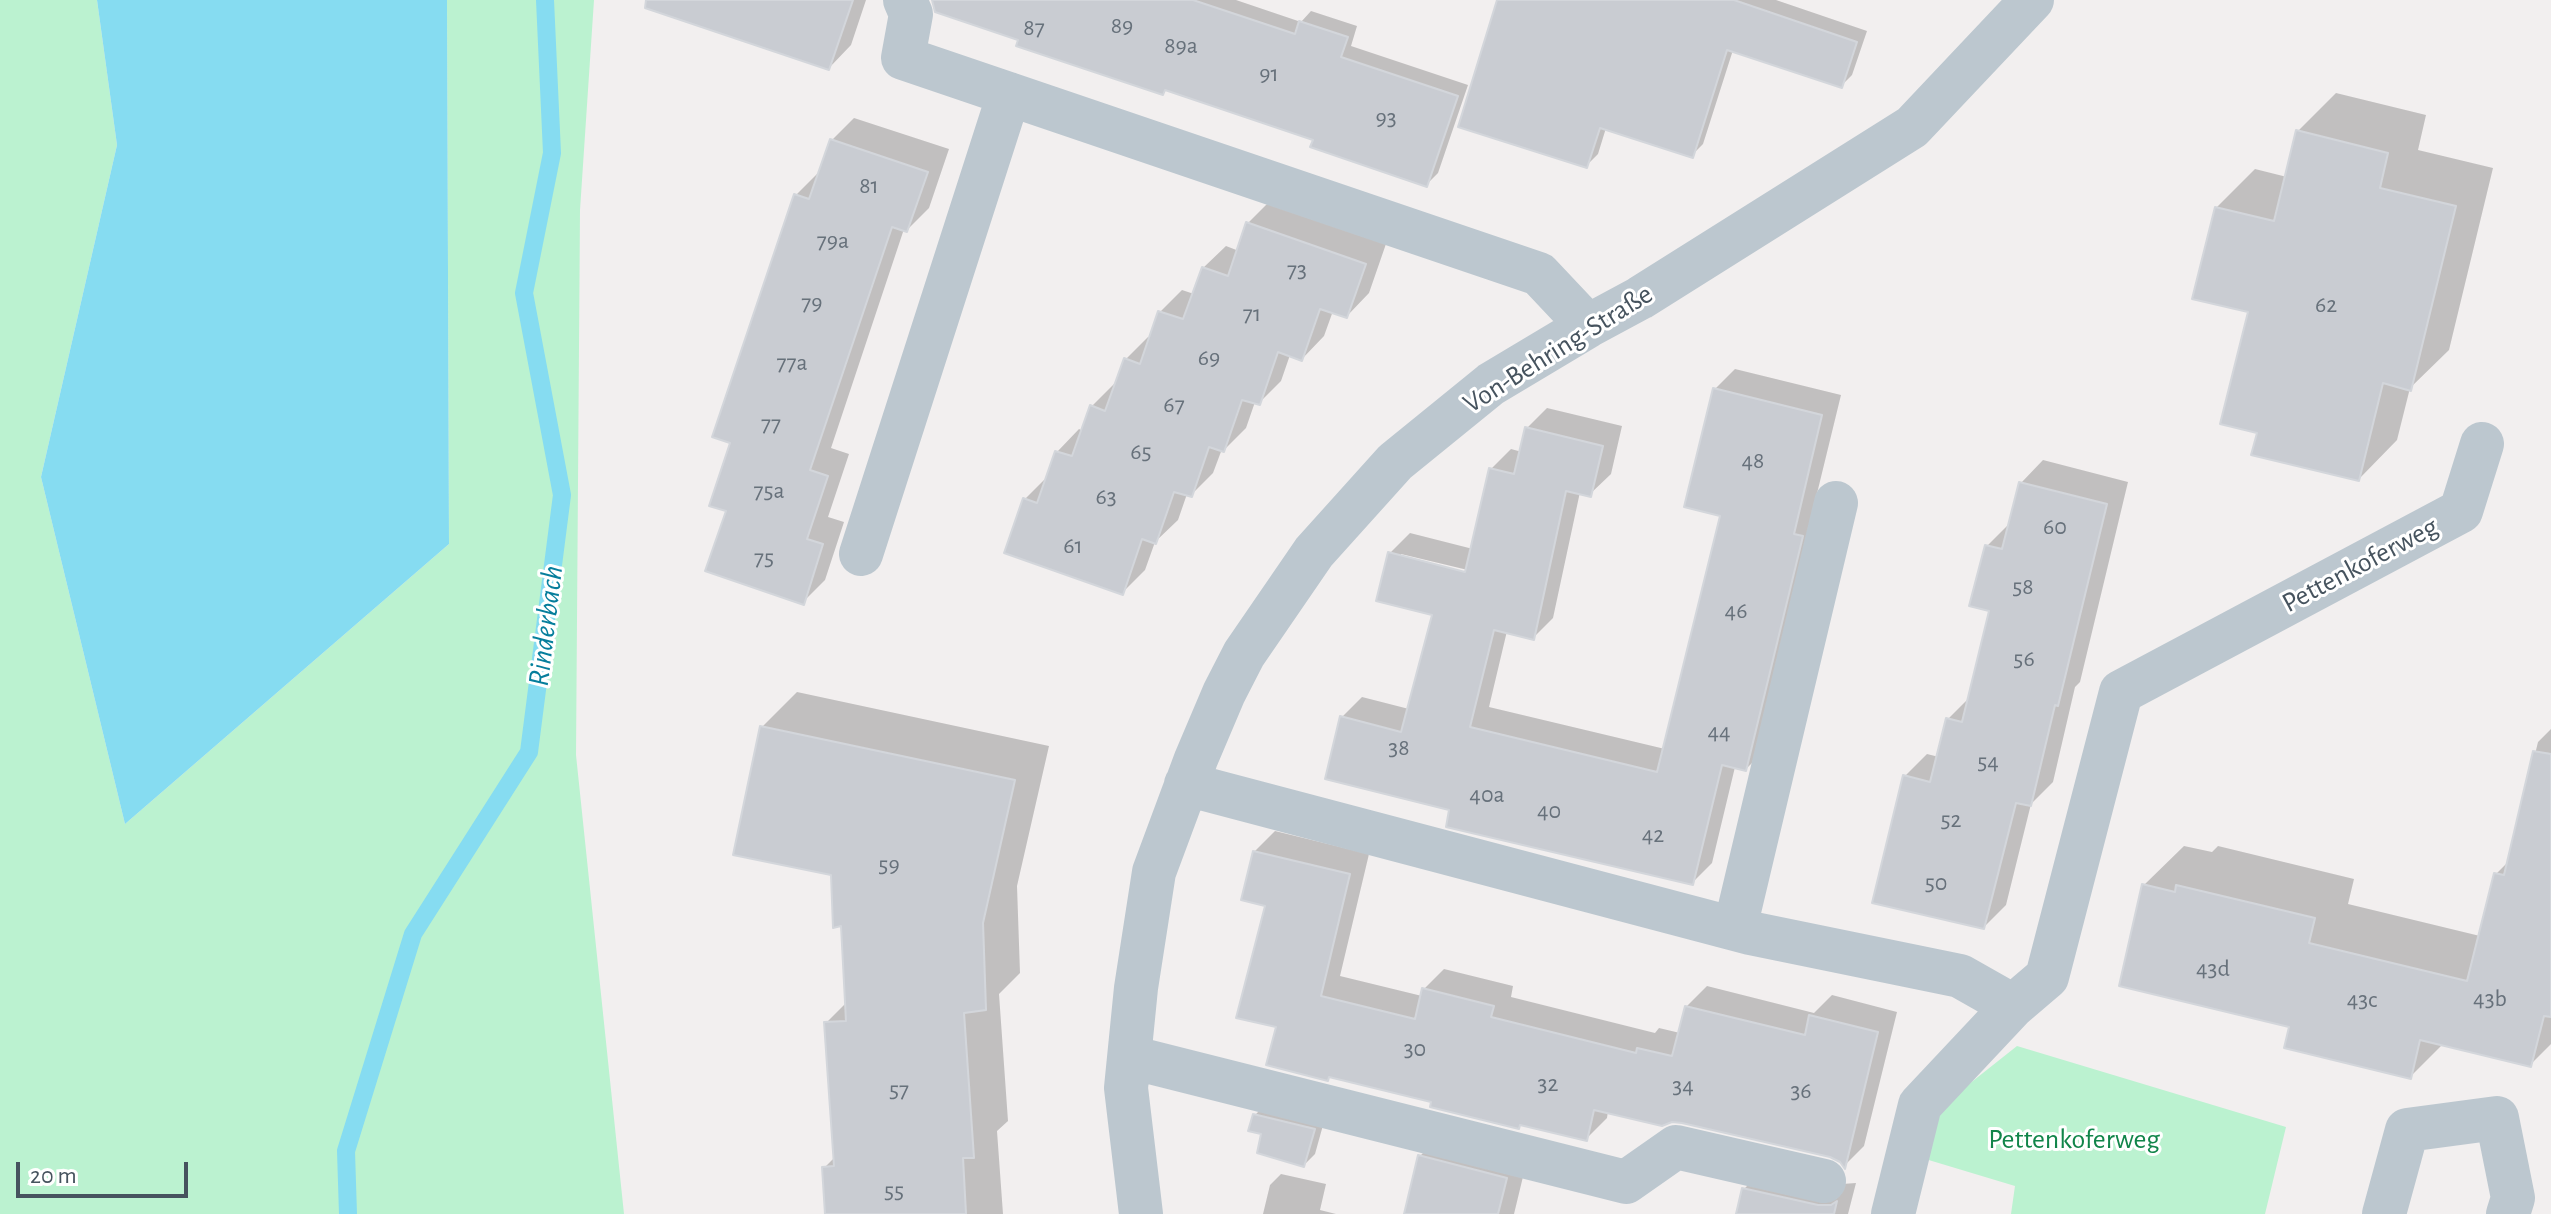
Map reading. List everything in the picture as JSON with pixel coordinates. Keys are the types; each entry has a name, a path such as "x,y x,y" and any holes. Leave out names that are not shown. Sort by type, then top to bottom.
{"street":[{"path":"905,0 911,14 903,58 1539,274 1588,326"},
{"name":"Von-Behring-Straße","path":"1141,1214 1126,1088 1136,988 1154,872 1224,693 1244,654 1314,552 1395,462 1491,384 1640,298 1912,127 2032,0"},
{"path":"861,554 1009,94"},
{"name":"Pettenkoferweg","path":"1893,1214 1920,1105 2013,1006 2047,977 2121,692 2461,511 2482,444"},
{"path":"1735,928 1836,503"},
{"path":"1186,784 1735,928 1960,976 2013,1006"},
{"path":"1130,1057 1626,1182 1676,1147 1824,1181"},
{"path":"2384,1214 2407,1130 2497,1118 2513,1198 2508,1214"}],"green space":[{"path":"0,0 97,0 117,145 41,477 125,824 449,544 447,0 594,0 580,210 576,755 624,1214 0,1214"},
{"name":"Pettenkoferweg","path":"2017,1046 2286,1127 2265,1214 2011,1214 2015,1186 1922,1158 1935,1111"}],"water":[{"path":"97,0 447,0 449,544 125,824 41,477 117,145"}],"building":[{"path":"646,0 853,0 829,70 645,8"},
{"path":"932,0 1193,0 1295,34 1299,21 1348,37 1341,57 1458,96 1427,187 1310,147 1313,140 1165,90 1163,95 1016,46 1018,40 935,12"},
{"path":"1497,0 1734,0 1857,42 1842,88 1727,50 1693,158 1600,128 1587,168 1458,127"},
{"path":"2296,130 2388,153 2380,188 2456,206 2411,391 2383,383 2359,481 2251,455 2257,433 2220,424 2248,312 2192,299 2215,207 2274,221"},
{"path":"830,139 928,172 907,232 892,227 810,470 828,476 807,539 823,544 804,605 705,571 726,511 709,506 730,443 712,437 794,194 809,199"},
{"path":"1246,222 1366,264 1347,318 1320,309 1302,361 1278,352 1260,405 1242,400 1224,452 1209,447 1192,497 1174,492 1156,544 1142,539 1123,595 1004,553 1023,498 1037,503 1055,451 1072,456 1090,405 1105,411 1124,358 1140,364 1158,311 1183,319 1202,267 1228,276"},
{"path":"1713,388 1822,415 1794,534 1803,536 1746,771 1722,765 1693,885 1446,827 1449,810 1325,779 1340,716 1401,732 1432,615 1376,601 1388,552 1465,572 1489,468 1514,474 1525,427 1603,446 1591,497 1566,491 1534,640 1494,630 1470,727 1657,772 1720,516 1684,507"},
{"path":"2019,482 2107,504 2031,806 2016,803 1984,929 1872,903 1903,775 1930,782 1946,718 1962,722 1989,611 1969,606 1985,545 2002,549"},
{"path":"760,726 1015,780 983,923 986,1010 964,1013 974,1158 963,1158 966,1214 825,1214 822,1167 834,1166 824,1022 846,1021 841,926 833,928 831,875 733,855"},
{"path":"2533,751 2551,754 2551,1017 2544,1016 2531,1067 2420,1040 2411,1079 2284,1048 2289,1027 2119,986 2142,884 2175,892 2176,885 2315,918 2309,943 2467,981 2494,873 2504,875"},
{"path":"1253,851 1350,874 1321,996 1415,1019 1422,988 1494,1006 1491,1017 1636,1053 1637,1048 1672,1056 1685,1006 1805,1035 1809,1015 1878,1032 1845,1169 1830,1157 1682,1123 1672,1122 1662,1126 1594,1110 1587,1141 1520,1125 1519,1129 1430,1107 1431,1102 1266,1065 1276,1027 1236,1018 1265,906 1241,900"},
{"path":"1253,1114 1315,1129 1304,1167 1257,1153 1261,1134 1248,1131"},
{"path":"1418,1155 1507,1178 1498,1214 1404,1214"},
{"path":"1742,1188 1818,1205 1831,1205 1837,1201 1834,1214 1736,1214"}],"waterway":[{"name":"Rinderbach","path":"348,1214 346,1151 413,934 529,752 562,495 524,293 552,153 545,0"}]}
